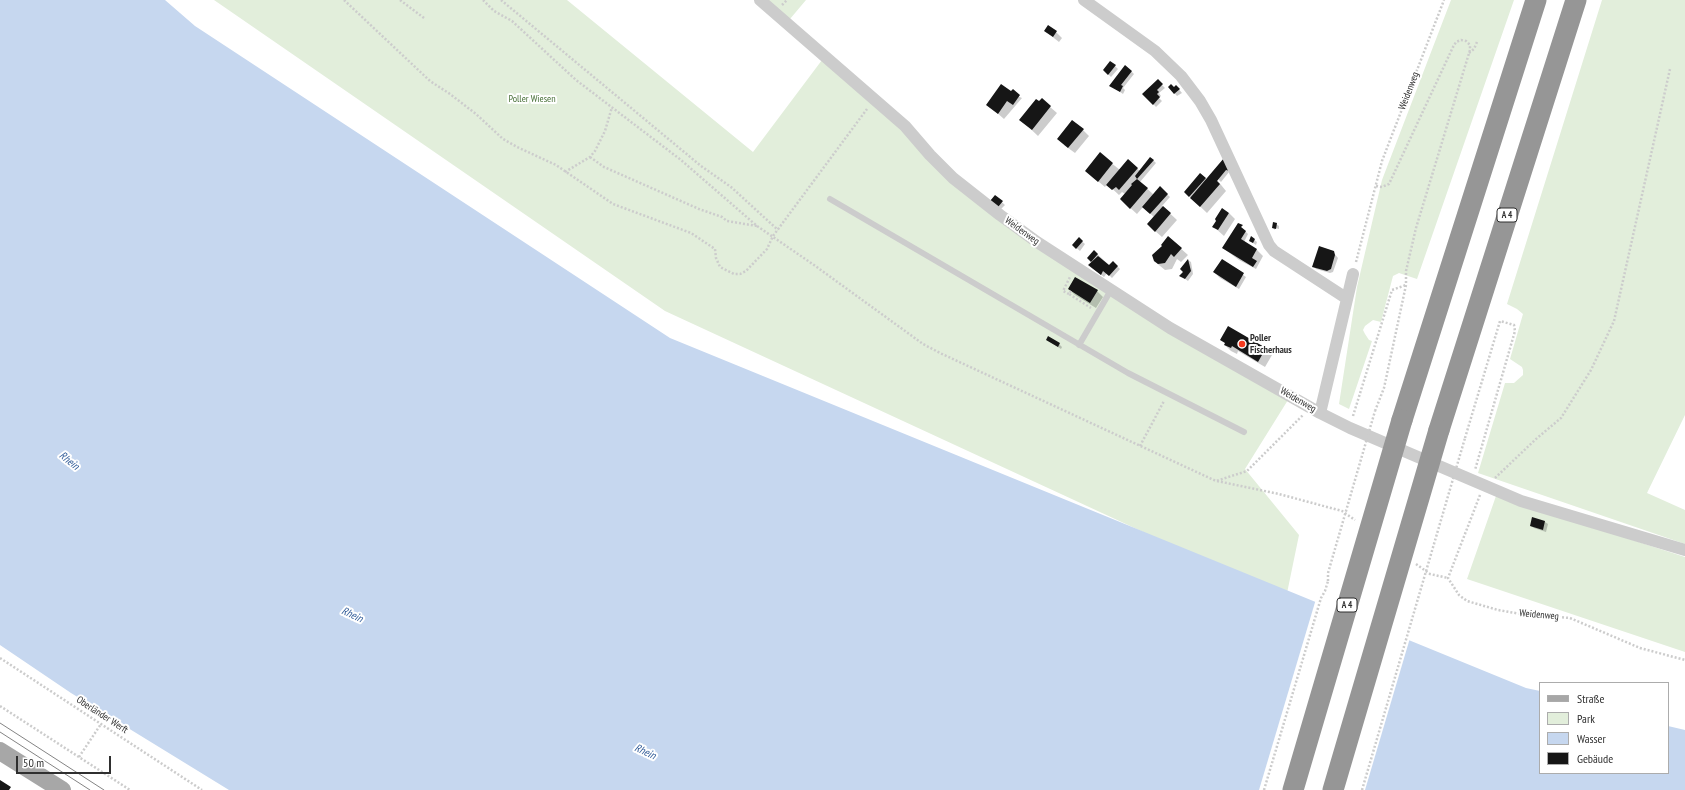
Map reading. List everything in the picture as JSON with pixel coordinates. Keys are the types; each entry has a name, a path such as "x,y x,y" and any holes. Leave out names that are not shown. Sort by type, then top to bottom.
{"highway":[{"name":"A 4","path":"1293,790 1402,420 1536,0"},
{"name":"A 4","path":"1333,790 1439,430 1576,0"}],"main road":[{"path":"0,751 62,790"}],"street":[{"name":"Weidenweg","path":"760,0 905,126 953,178 1037,242 1170,328 1315,410 1350,428 1521,501 1685,550"},
{"path":"1089,2 1155,51 1181,76 1200,101 1211,120 1260,221 1269,245 1274,251 1346,298"},
{"name":"Weidenweg","path":"1315,410 1352,274"}],"lane":[{"path":"830,199 1079,345 1168,394 1244,432"},
{"path":"1079,345 1111,290"}],"path":[{"path":"344,0 430,81 476,114 503,139 517,147 539,156 613,204 691,233 715,249 720,267 734,274 740,274 767,249 773,236 874,100"},
{"path":"400,0 424,18"},
{"path":"483,0 494,11 512,21 576,80 681,160 757,226 923,344 940,354 1216,481 1279,494 1342,511 1361,524"},
{"path":"501,0 701,166 731,187 778,230"},
{"name":"Weidenweg","path":"1352,274 1382,161 1444,0"},
{"path":"1264,790 1321,598 1328,581 1328,573 1375,411 1384,388 1406,285 1406,271 1416,228 1469,54 1470,45 1466,41 1461,40 1456,42 1389,184 1376,186"},
{"path":"1469,54 1474,49 1477,42"},
{"path":"1411,560 1430,574 1448,578 1485,486 1561,418 1604,344 1616,314 1670,69"},
{"path":"565,172 590,157 605,131 612,107"},
{"path":"590,157 604,167 699,209 722,217 728,221 757,226"},
{"path":"1074,279 1070,277 1063,291 1098,312"},
{"path":"1350,428 1392,290 1406,285"},
{"path":"1362,790 1500,321 1514,325 1515,331 1502,381 1472,480"},
{"path":"1140,446 1168,394"},
{"path":"1216,481 1247,471 1315,410"},
{"name":"Weidenweg","path":"1448,578 1460,596 1467,601 1498,610 1521,614 1570,618 1640,648 1685,660"},
{"name":"Oberländer Werft","path":"0,658 202,790"},
{"path":"0,706 130,790"},
{"path":"79,757 101,724"},
{"path":"195,785 195,790"}],"green space":[{"name":"Poller Wiesen","path":"214,0 567,0 753,152 822,60 906,133 958,188 1288,400 1245,469 1299,535 1286,598 665,311"},
{"path":"768,0 806,0 790,19"},
{"path":"1451,0 1514,0 1417,279 1399,273 1393,276 1381,322 1373,320 1365,326 1363,330 1369,340 1372,341 1349,409 1339,404 1357,287 1382,180"},
{"path":"1602,0 1685,0 1685,415 1647,493 1685,510 1685,544 1478,473 1505,383 1514,383 1523,375 1522,367 1510,359 1523,314 1507,304"},
{"path":"1496,496 1685,557 1685,652 1467,579"}],"water":[{"name":"Rhein","path":"0,0 165,0 195,26 670,338 1526,688 1539,691 1539,774 1669,774 1669,726 1685,730 1685,790 229,790 71,693 0,645"}],"pier":[{"path":"1316,599 1410,638 1365,790 1259,790"}],"building":[{"path":"1048,25 1057,31 1053,37 1044,31"},
{"path":"1110,61 1116,65 1108,75 1103,70"},
{"path":"1125,65 1132,71 1121,85 1123,86 1120,92 1109,86"},
{"path":"1158,79 1163,84 1157,90 1159,92 1157,94 1160,97 1153,105 1142,94"},
{"path":"1001,84 1011,91 1013,89 1020,95 1013,105 1007,101 998,114 986,105"},
{"path":"1171,84 1174,87 1176,85 1180,89 1174,94 1168,87"},
{"path":"1042,98 1051,106 1032,130 1019,120 1036,99 1039,101"},
{"path":"1072,120 1084,129 1068,148 1057,139"},
{"path":"1100,152 1113,163 1098,182 1085,171"},
{"path":"1150,157 1154,160 1137,179 1135,176"},
{"path":"1224,158 1230,171 1226,170 1217,181 1220,184 1200,207 1190,198"},
{"path":"1128,159 1138,168 1119,190 1116,187 1112,190 1106,185"},
{"path":"1200,173 1206,178 1189,197 1184,192"},
{"path":"1137,179 1148,188 1130,209 1120,199 1132,185 1131,184"},
{"path":"1160,186 1168,194 1150,214 1142,207"},
{"path":"995,195 1003,201 998,207 990,201"},
{"path":"1163,206 1171,213 1155,232 1147,224"},
{"path":"1222,208 1229,213 1218,230 1212,227"},
{"path":"1273,222 1277,223 1276,229 1272,228"},
{"path":"1238,223 1243,225 1241,227 1246,231 1241,239 1257,249 1252,258 1257,261 1253,267 1222,248"},
{"path":"1168,236 1182,248 1174,257 1171,254 1165,263 1158,264 1154,261 1152,255 1162,246 1161,245"},
{"path":"1251,236 1255,239 1253,243 1249,241"},
{"path":"1079,237 1083,241 1076,249 1072,245"},
{"path":"1319,246 1334,251 1335,255 1331,269 1327,271 1312,267"},
{"path":"1094,250 1098,254 1091,262 1087,258"},
{"path":"1098,256 1109,265 1113,261 1118,266 1109,276 1103,271 1101,275 1088,265"},
{"path":"1188,259 1191,271 1185,279 1179,276 1183,272 1180,269"},
{"path":"1222,259 1244,273 1236,287 1213,272"},
{"path":"1075,277 1098,290 1090,303 1068,289"},
{"name":"Poller Fischerhaus","path":"1228,326 1266,348 1258,362 1232,346 1231,348 1224,345 1225,343 1220,340"},
{"path":"1048,336 1060,343 1058,347 1046,340"},
{"path":"1532,517 1545,521 1543,530 1530,526"},
{"path":"0,780 11,787 9,790 0,790"}],"tram line":[{"path":"0,723 104,790"},
{"path":"0,732 90,790"}],"place":[{"name":"Poller Fischerhaus","path":"1242,344"}]}
